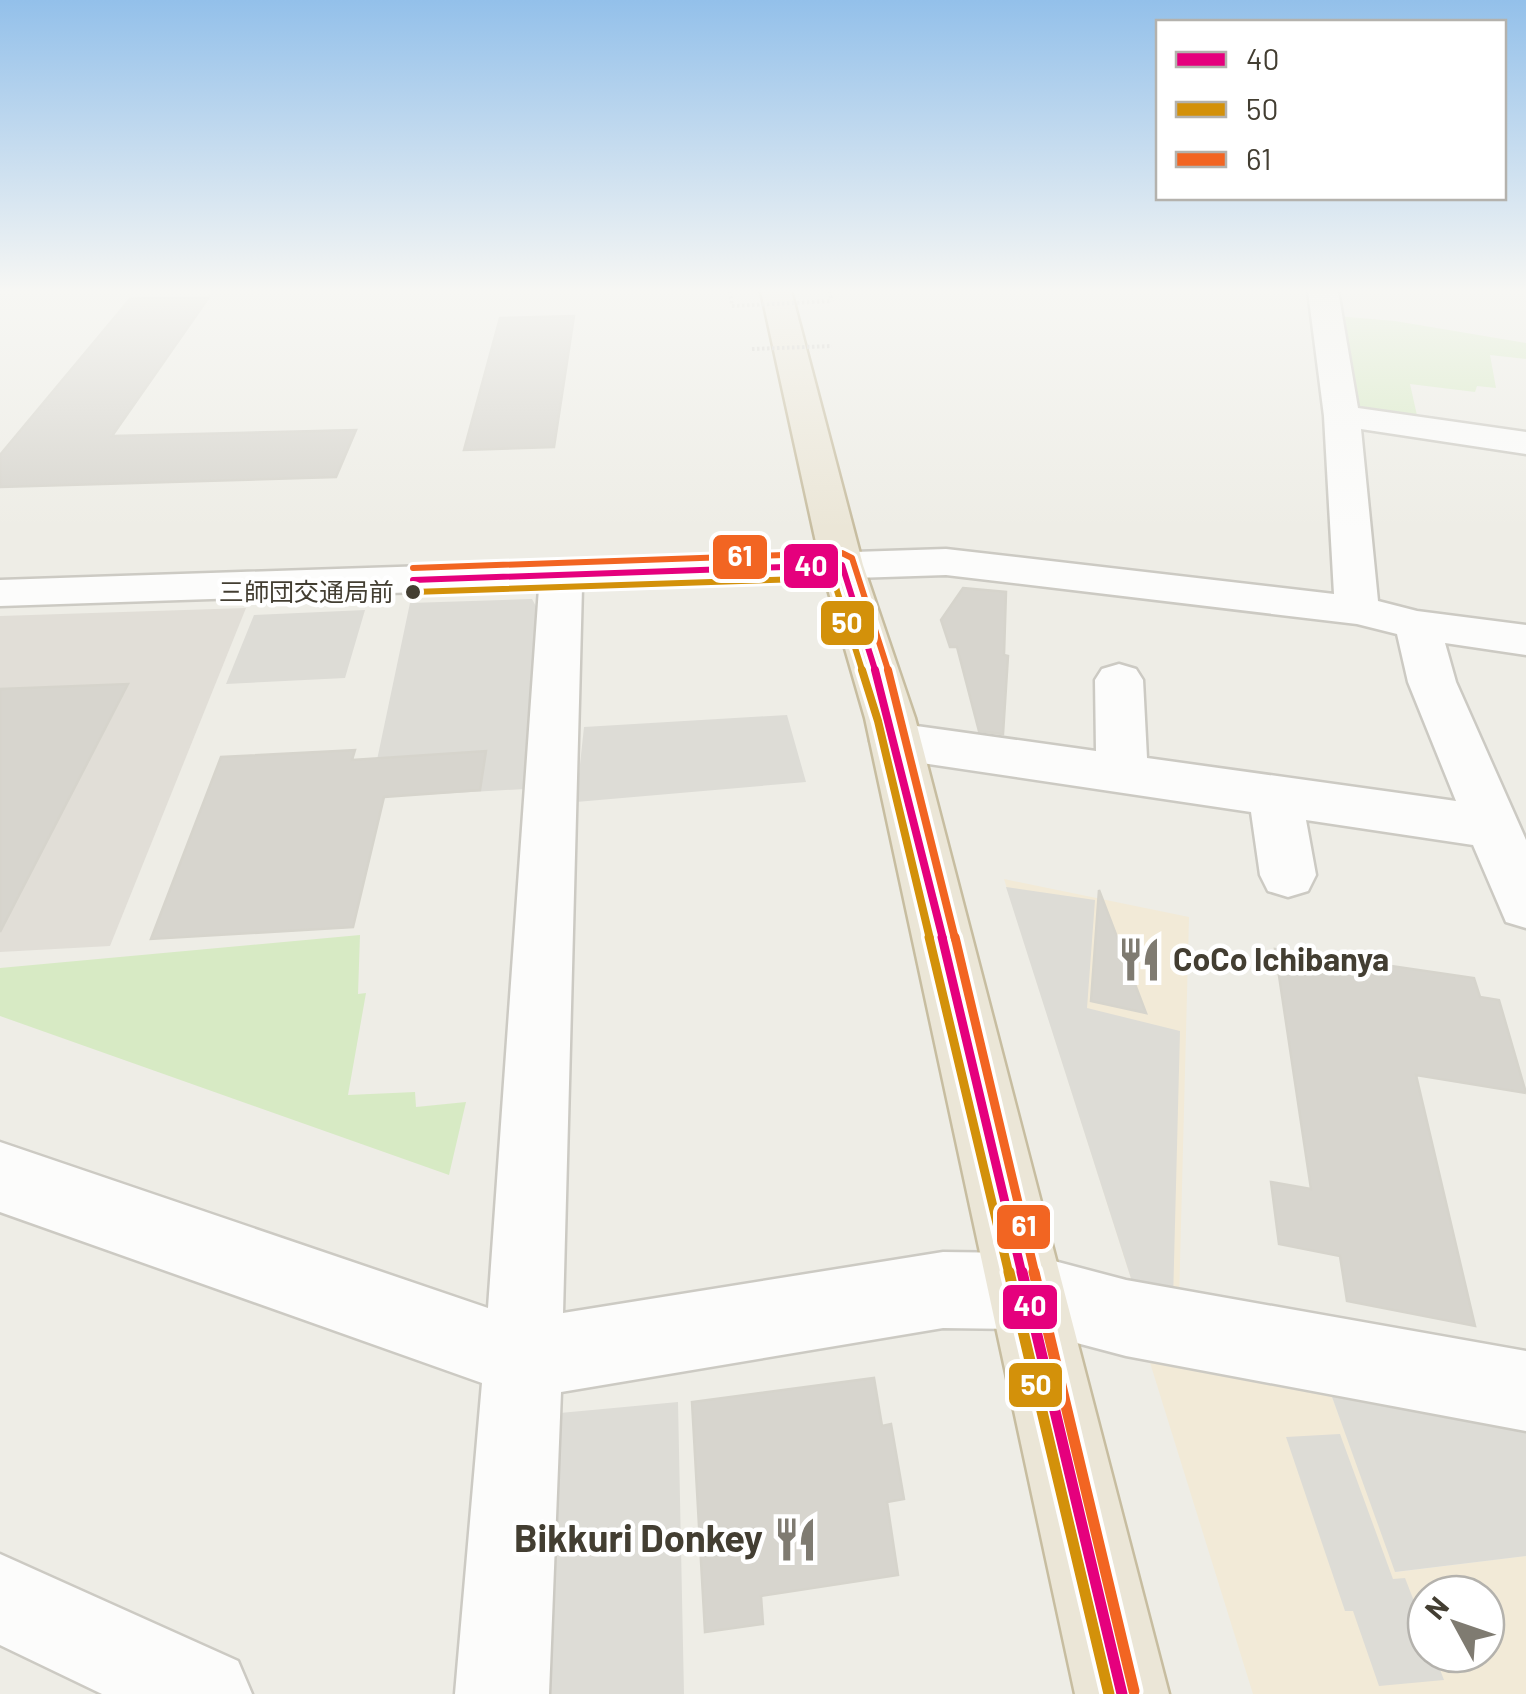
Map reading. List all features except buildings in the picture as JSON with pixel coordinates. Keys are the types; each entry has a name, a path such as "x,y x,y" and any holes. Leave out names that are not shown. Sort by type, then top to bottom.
{"highway":[{"path":"795,370 842,565 894,741 1122,1694"}],"street":[{"path":"1335,370 1357,610"},
{"path":"1342,416 1526,443"},
{"path":"0,593 946,562 1357,610 1417,624 1526,640"},
{"path":"502,1694 524,1359 560,576"},
{"path":"1417,624 1432,682 1526,905"},
{"path":"1119,680 1122,772"},
{"path":"894,741 1493,827"},
{"path":"1275,797 1288,875"},
{"path":"0,1177 524,1359 943,1290 1024,1291 1126,1318 1526,1391"},
{"path":"0,1600 205,1694"}],"shaded area":[{"path":"532,599 539,612 525,789 369,798 410,603"},
{"path":"246,608 110,946 0,952 0,616"},
{"path":"365,610 345,678 226,684 254,615"},
{"path":"787,715 806,782 576,802 584,727"},
{"path":"1004,879 1189,917 1179,1302 1135,1291"},
{"path":"1006,887 1095,900 1087,1008 1180,1031 1173,1301 1135,1291"},
{"path":"1147,1353 1327,1383 1396,1572 1526,1556 1526,1694 1253,1694"},
{"path":"1327,1383 1526,1417 1526,1556 1395,1572"},
{"path":"678,1402 684,1694 547,1694 560,1413"},
{"path":"1340,1434 1393,1579 1406,1581 1406,1674 1442,1674 1444,1680 1379,1686 1353,1611 1345,1611 1286,1437"}],"green space":[{"path":"1344,370 1493,370 1496,388 1477,386 1475,392 1410,384 1418,420 1362,412 1349,405"},
{"path":"360,935 358,994 366,993 348,1095 415,1092 416,1107 466,1102 449,1175 0,1016 0,968"}],"transit line":[{"name":"61","path":"413,568 842,553 852,558 902,715 1134,1691"},
{"name":"40","path":"413,580 842,565 890,718 1122,1694"},
{"name":"50","path":"413,592 833,578 878,721 1109,1694"}],"place":[{"name":"三師団交通局前","path":"413,592"},
{"name":"CoCo Ichibanya","path":"1140,960"},
{"name":"Bikkuri Donkey","path":"796,1539"}]}
